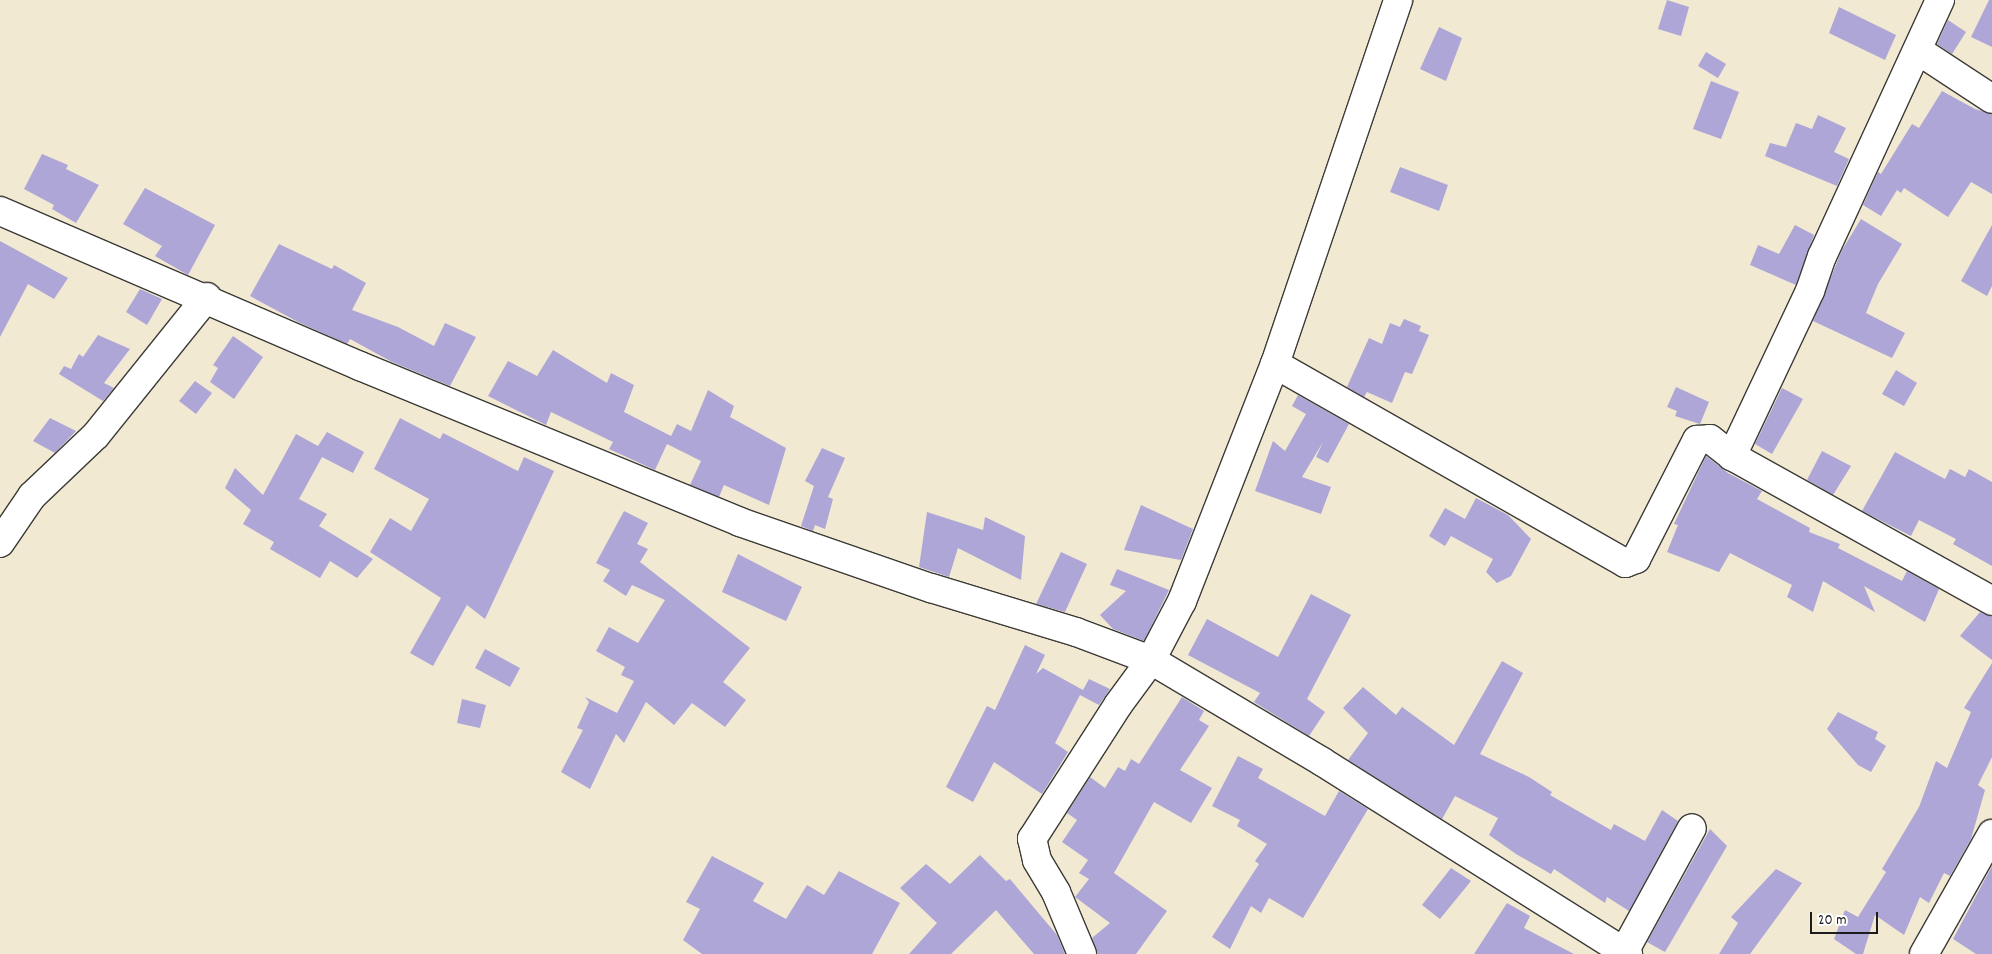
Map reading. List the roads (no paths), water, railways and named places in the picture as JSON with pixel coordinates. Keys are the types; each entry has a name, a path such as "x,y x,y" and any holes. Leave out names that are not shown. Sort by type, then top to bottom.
{"street":[{"path":"1082,954 1056,892 1037,860 1032,839 1118,705 1151,660 1182,601 1275,364 1398,0"},
{"path":"1732,456 1940,0"},
{"path":"1918,51 1992,99"},
{"path":"0,211 207,298 360,366 740,522 931,588 1076,632 1151,660 1321,761 1626,953 1692,828"},
{"path":"0,543 32,496 96,434 207,298"},
{"path":"1275,364 1625,563 1636,559 1697,440 1710,440 1732,456 1992,600"},
{"path":"1924,954 1992,834"}]}
